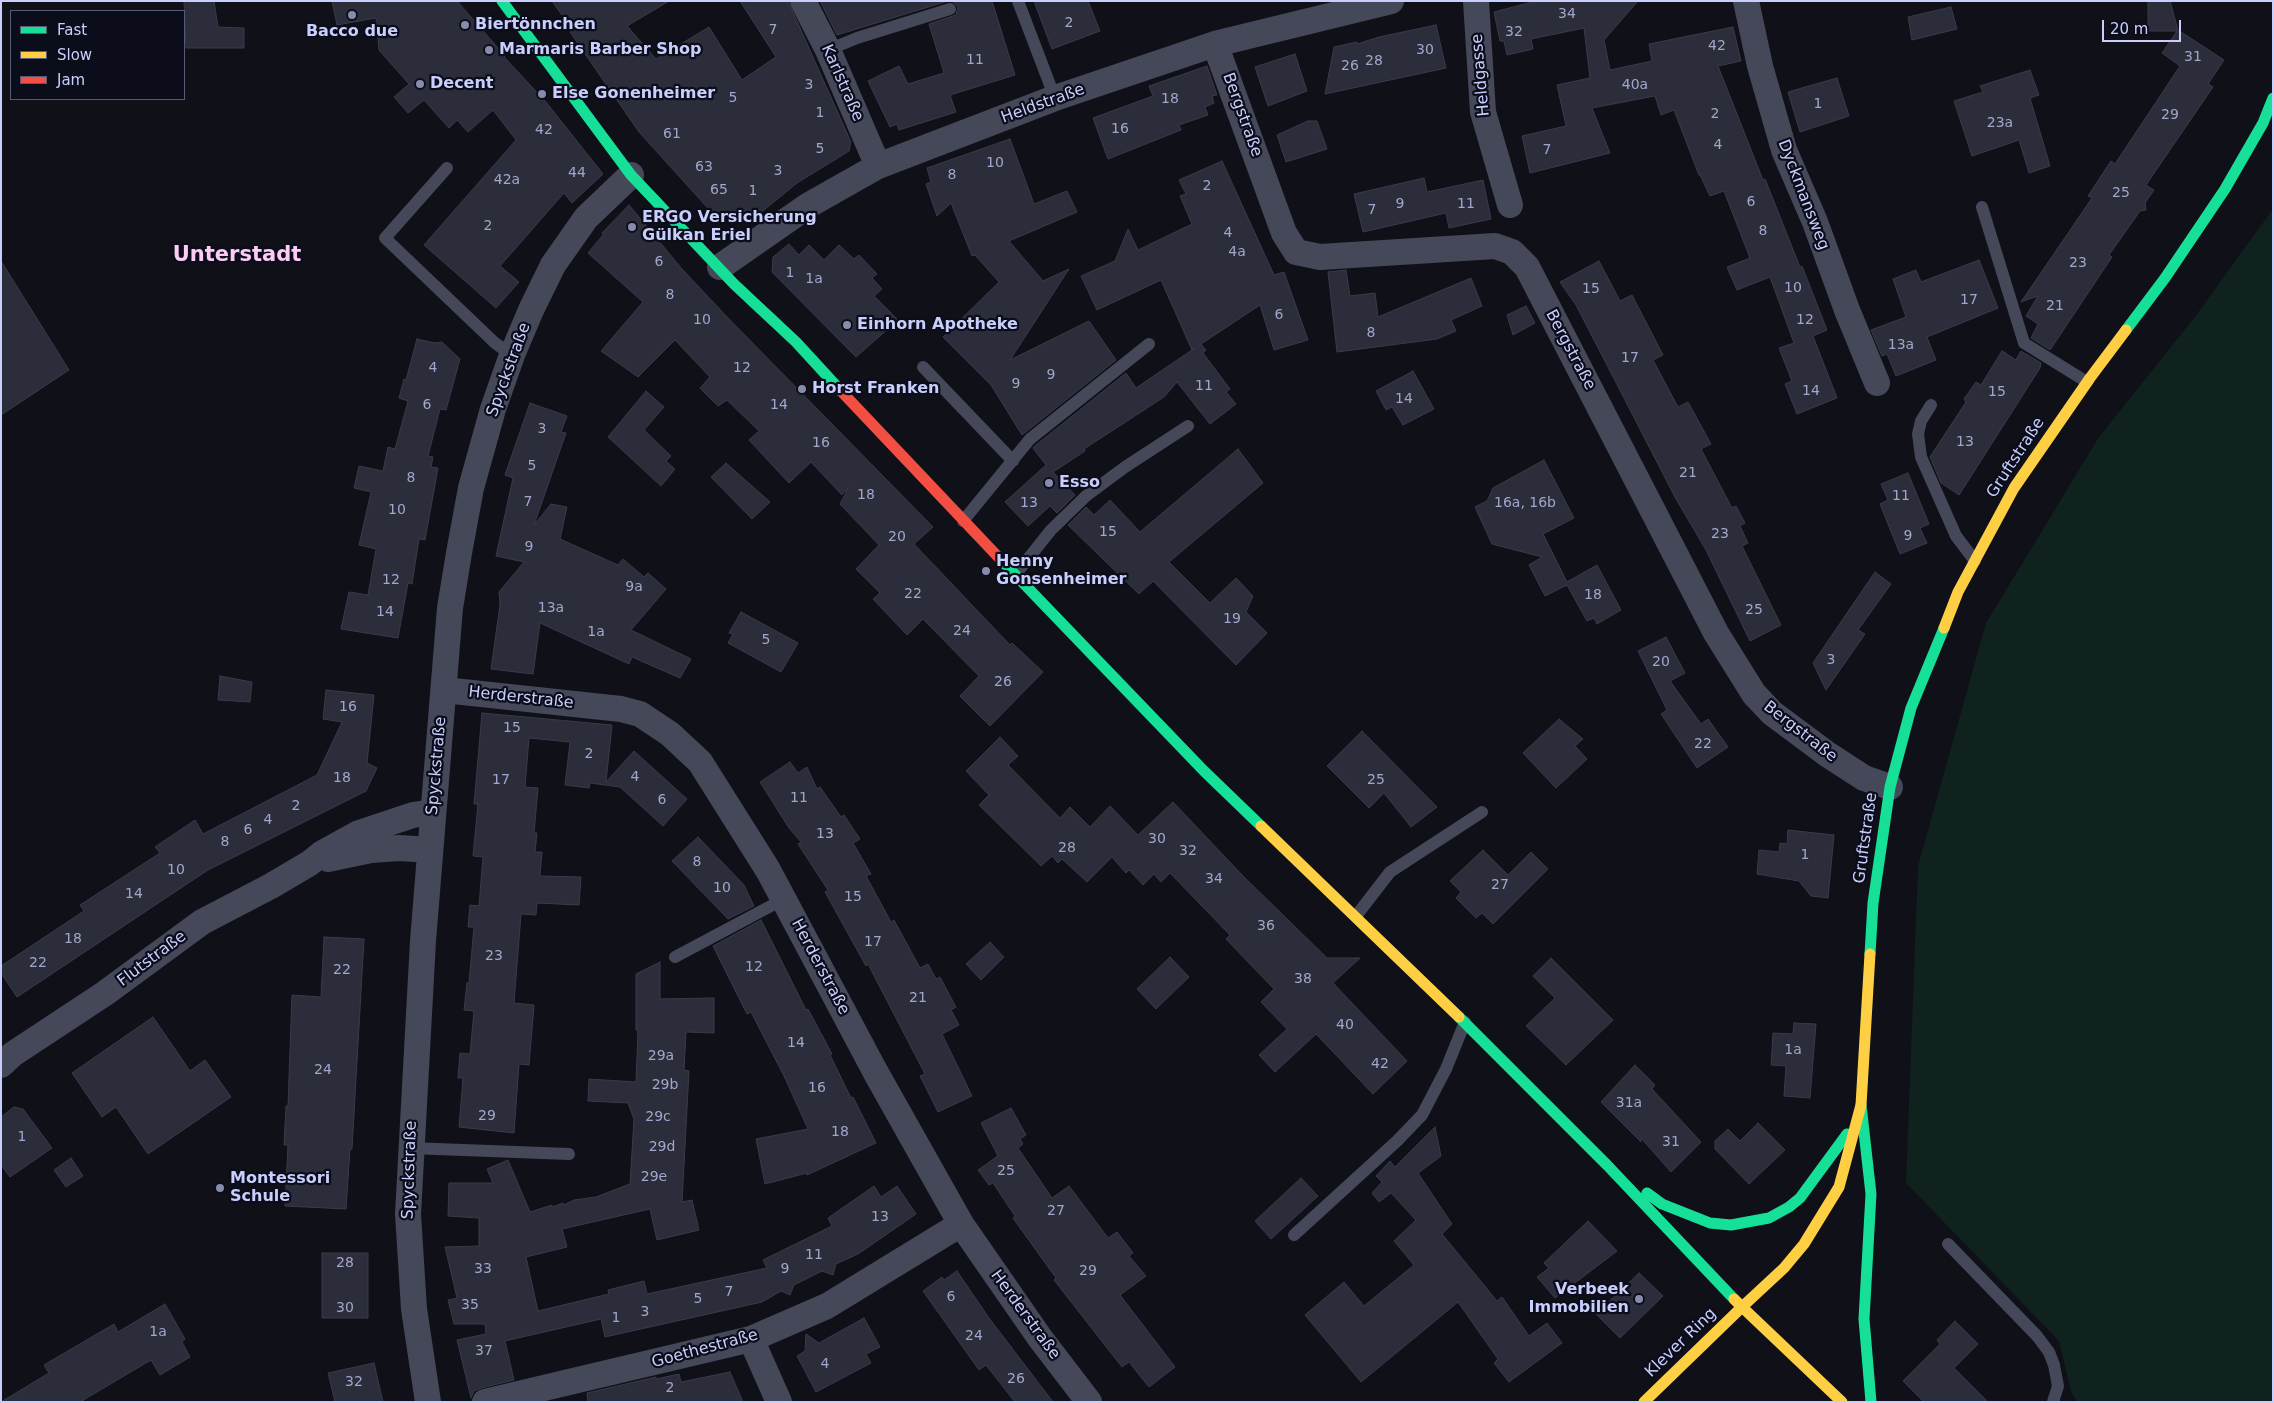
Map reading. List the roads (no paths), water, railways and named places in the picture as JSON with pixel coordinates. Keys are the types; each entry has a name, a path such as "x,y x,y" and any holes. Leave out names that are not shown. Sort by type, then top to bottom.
{"main road":[{"path":"502,1 630,175 720,267 734,284 796,342 963,522 1204,771 1465,1022 1607,1164 1742,1307 1842,1402"},
{"name":"Gruftstraße","path":"1742,1307 1784,1268 1804,1244 1839,1187 1861,1105 1872,903 1890,787 1911,708 1958,592 2014,488 2087,382 2165,278 2225,189 2263,123 2273,98"},
{"path":"1861,1105 1871,1194 1864,1319 1871,1402"},
{"path":"1607,1164 1662,1204 1688,1216 1710,1223 1748,1224 1769,1218 1790,1207 1800,1198 1856,1120"},
{"name":"Klever Ring","path":"1644,1402 1742,1307"}],"street":[{"name":"Karlstraße","path":"803,1 828,50 878,166"},
{"name":"Heldstraße","path":"720,267 809,205 878,166 1055,98 1215,44 1391,1"},
{"name":"Heldgasse","path":"1476,1 1483,112 1510,205"},
{"name":"Dyckmansweg","path":"1746,1 1760,66 1784,150 1815,222 1847,310 1877,383"},
{"name":"Bergstraße","path":"1215,44 1284,233 1296,252 1320,257 1495,246 1512,252 1527,266 1716,633 1754,694 1772,713 1827,754 1864,778 1890,787"},
{"name":"Spyckstraße","path":"428,1402 414,1309 408,1223 410,1148 422,941 450,608 470,488 493,409 512,355 553,265 586,218 630,175"},
{"name":"Herderstraße","path":"444,690 621,709 640,714 670,734 700,762 768,870 876,1073 961,1224 1040,1338 1089,1402"},
{"name":"Flutstraße","path":"5,1052 104,994 202,922 310,863 321,854 359,833 413,815 433,812"},
{"name":"Flutstraße","path":"310,863 371,850 399,848 430,850"},
{"name":"Goethestraße","path":"485,1402 751,1339 827,1306 961,1224"},
{"path":"751,1339 779,1402"}],"lane":[{"path":"1018,1 1055,98"},
{"path":"828,50 857,38 950,9"},
{"path":"447,168 385,238 495,343 512,355"},
{"path":"1982,207 2024,343 2087,382"},
{"path":"963,522 1030,439 1149,344"},
{"path":"923,367 1013,461"},
{"path":"1931,405 1921,422 1918,434 1921,457 1956,536 1975,561"},
{"path":"1015,575 1051,530 1086,496 1124,467 1188,426"},
{"path":"1356,916 1390,872 1482,812"},
{"path":"675,957 784,899"},
{"path":"1294,1235 1397,1141 1422,1115 1446,1069 1465,1022"},
{"path":"410,1148 569,1154"},
{"path":"1948,1244 2037,1336 2049,1352 2054,1365 2058,1386 2053,1402"}],"place":[{"name":"Bacco due","path":"352,15"},
{"name":"Biertönnchen","path":"465,25"},
{"name":"Marmaris Barber Shop","path":"489,50"},
{"name":"Decent","path":"420,84"},
{"name":"Else Gonenheimer","path":"542,94"},
{"name":"ERGO Versicherung Gülkan Eriel","path":"632,227"},
{"name":"Einhorn Apotheke","path":"847,325"},
{"name":"Horst Franken","path":"802,389"},
{"name":"Esso","path":"1049,483"},
{"name":"Henny Gonsenheimer","path":"986,571"},
{"name":"Montessori Schule","path":"220,1188"},
{"name":"Verbeek Immobilien","path":"1639,1299"}],"district":[{"name":"Unterstadt","path":"237,256"}]}
